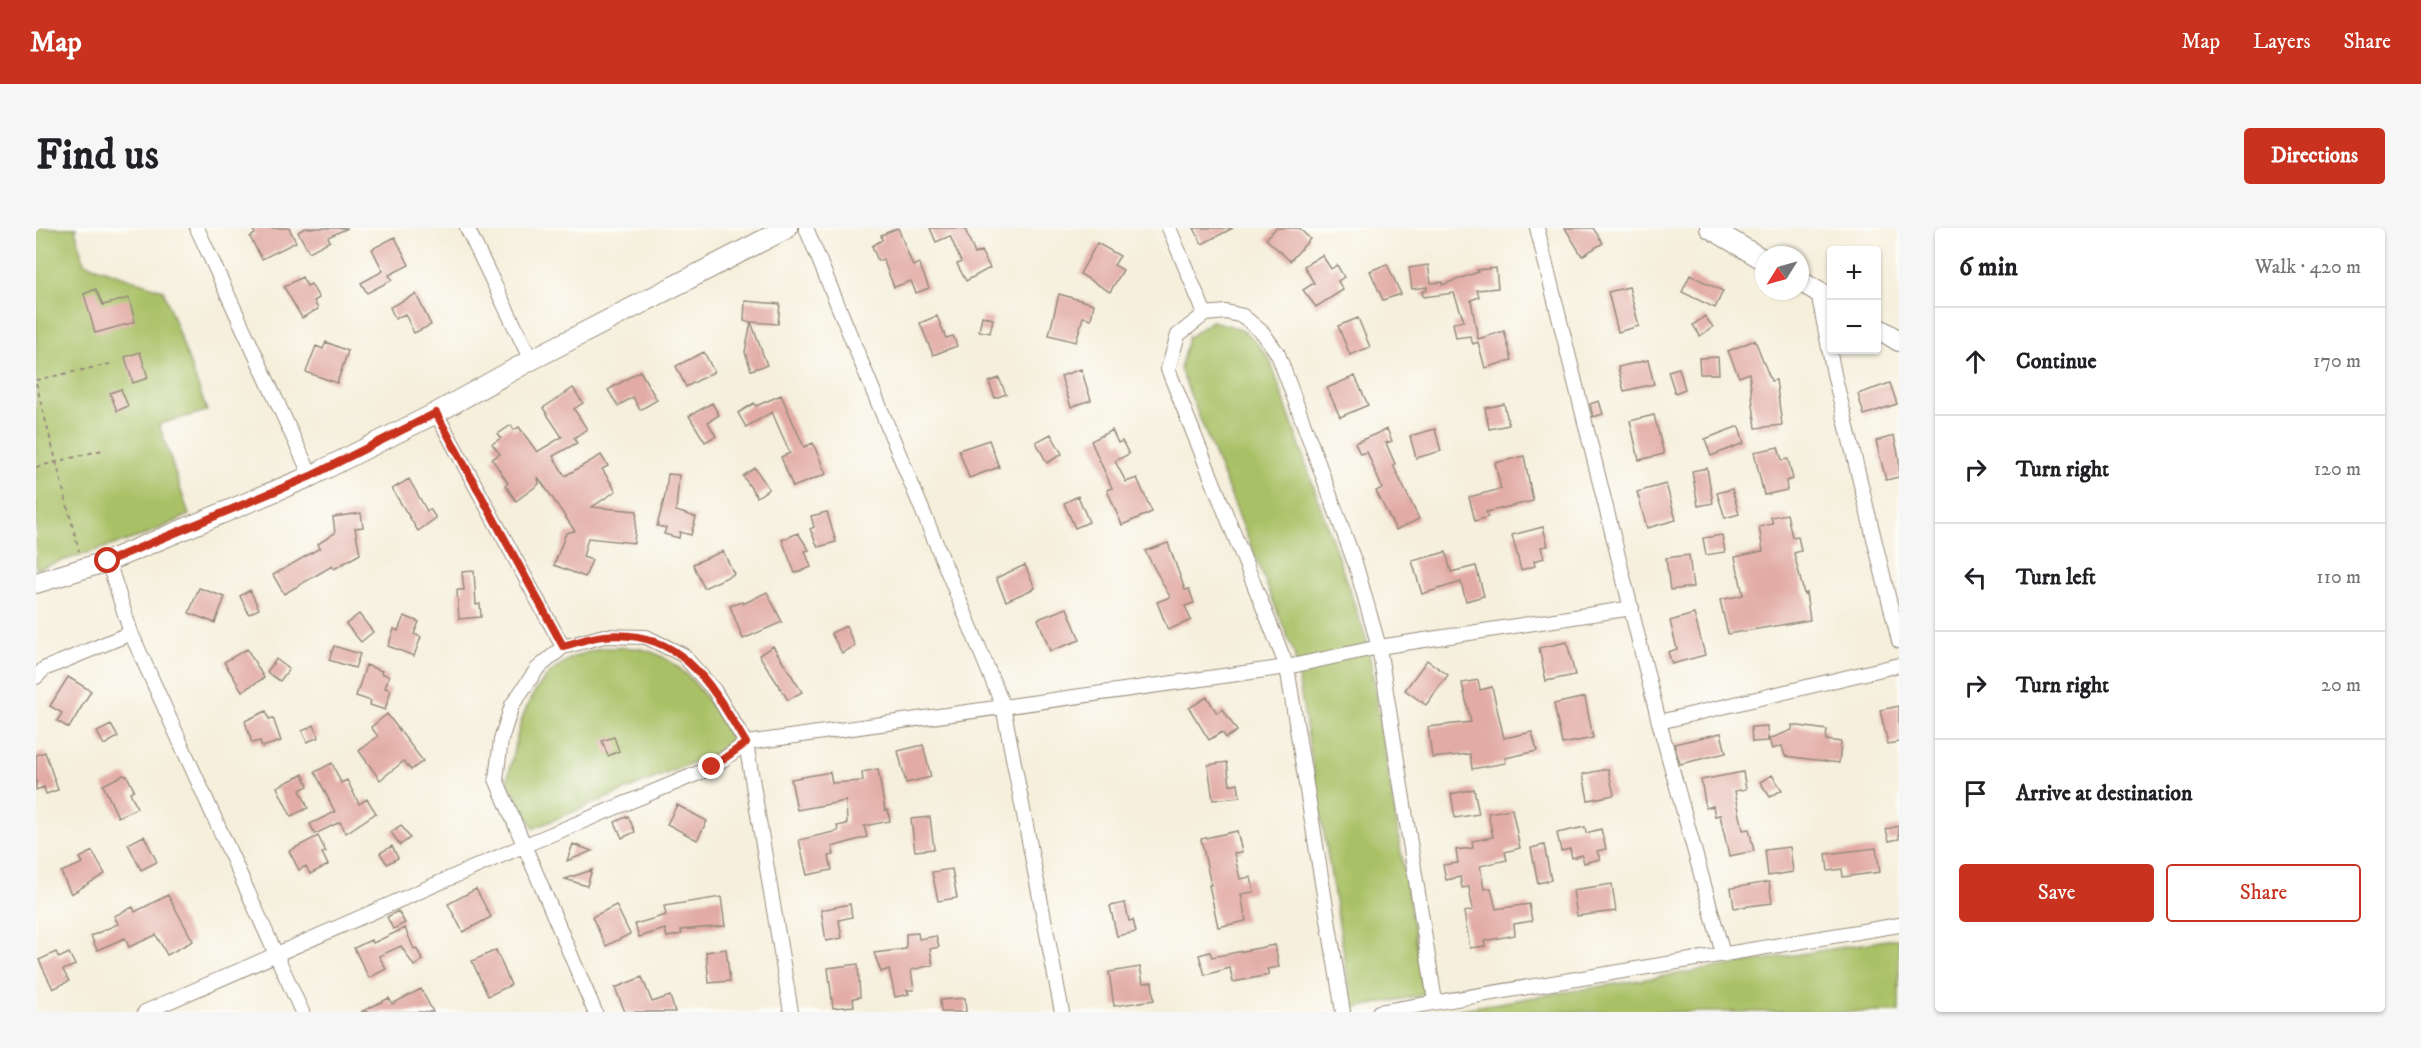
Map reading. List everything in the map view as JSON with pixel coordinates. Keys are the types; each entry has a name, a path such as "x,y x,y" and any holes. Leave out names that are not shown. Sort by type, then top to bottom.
{"street":[{"path":"197,228 311,476"},
{"path":"467,228 531,360"},
{"path":"36,583 108,561 311,476 436,413 531,360 787,228"},
{"path":"806,228 1003,706 1062,1012"},
{"path":"1169,228 1205,314"},
{"path":"1537,228 1659,722 1723,954"},
{"path":"1710,228 1755,255"},
{"path":"1809,286 1825,296 1834,374 1899,641"},
{"path":"1342,1012 1287,667 1168,369 1179,335 1205,314 1226,312 1243,316 1263,333 1278,354 1356,566 1379,647 1435,1001"},
{"path":"1881,330 1899,341"},
{"path":"436,413 563,646"},
{"path":"108,561 132,633 302,1012"},
{"path":"145,1012 523,846 712,767 746,743 1287,667 1379,647 1632,608"},
{"path":"36,677 44,669 132,633"},
{"path":"595,1012 495,779 501,740 512,705 537,669 563,646 604,636 646,637 683,655 714,690 746,743 791,1012"},
{"path":"1659,722 1899,665"},
{"path":"1379,1012 1899,925"}],"path":[{"path":"83,569 36,381 110,364"},
{"path":"36,467 106,449"}],"green space":[{"path":"36,228 78,228 75,229 84,263 163,290 207,411 159,424 189,515 145,535 36,569"},
{"path":"1211,321 1239,329 1251,337 1270,360 1367,641 1424,995 1353,1008 1294,653 1180,369 1188,338"},
{"path":"603,648 640,649 661,656 674,664 697,686 733,741 709,756 534,828 507,781 524,713 531,698 553,671 572,658"},
{"path":"1899,938 1899,1012 1443,1012"}],"building":[{"path":"252,228 289,228 296,242 262,259 250,237 255,234"},
{"path":"305,228 348,228 328,237 330,241 309,252 298,232"},
{"path":"898,228 913,266 919,263 929,288 916,293 911,281 894,287 883,259 878,261 872,246 882,240 881,235"},
{"path":"930,228 968,228 965,229 975,254 981,251 990,268 966,281 957,264 961,262 950,236 936,242"},
{"path":"1194,228 1233,228 1202,244"},
{"path":"1276,228 1299,228 1310,239 1290,261 1266,239"},
{"path":"1565,228 1593,228 1603,243 1582,256"},
{"path":"395,237 409,265 389,275 392,280 367,293 361,283 383,271 372,249"},
{"path":"1097,243 1120,256 1114,265 1123,270 1110,292 1080,274"},
{"path":"1322,255 1331,269 1337,265 1344,277 1338,281 1343,290 1316,307 1303,290 1314,283 1304,266"},
{"path":"1387,264 1401,294 1383,300 1370,271"},
{"path":"1428,265 1431,283 1442,282 1442,285 1478,272 1477,270 1496,268 1498,288 1477,290 1479,297 1471,300 1478,339 1504,331 1512,360 1485,368 1478,342 1473,344 1470,336 1456,338 1453,323 1464,321 1454,293 1423,297 1422,292 1427,290 1427,287 1412,289 1409,268"},
{"path":"1690,275 1723,291 1715,308 1682,292"},
{"path":"302,277 307,286 311,284 319,298 314,301 318,309 302,318 284,287"},
{"path":"1629,287 1639,326 1618,332 1608,292"},
{"path":"96,289 103,305 129,298 135,322 95,333 84,294"},
{"path":"416,294 431,325 414,333 405,314 395,319 390,307"},
{"path":"1059,294 1094,304 1091,319 1083,317 1076,342 1049,335"},
{"path":"745,301 780,304 778,324 744,321"},
{"path":"937,316 946,338 953,336 957,346 933,355 920,323"},
{"path":"982,316 993,319 990,333 979,331"},
{"path":"1705,316 1713,327 1700,336 1693,325"},
{"path":"1358,318 1370,347 1350,355 1338,326"},
{"path":"751,322 767,365 751,370 745,352"},
{"path":"1755,340 1771,381 1776,380 1782,425 1756,428 1749,373 1739,377 1728,351"},
{"path":"326,342 348,351 337,383 306,372 316,346 323,349"},
{"path":"140,352 148,378 133,383 125,357"},
{"path":"704,352 714,372 686,387 676,366"},
{"path":"1718,357 1719,374 1700,374 1699,358"},
{"path":"1648,360 1654,384 1624,391 1618,367"},
{"path":"1679,368 1685,389 1675,393 1668,371"},
{"path":"1081,369 1091,400 1071,407 1061,376"},
{"path":"640,371 657,400 640,410 633,397 618,406 608,390"},
{"path":"1355,376 1368,405 1340,417 1327,388"},
{"path":"999,378 1006,394 995,398 989,382"},
{"path":"1890,383 1897,404 1864,415 1858,394"},
{"path":"573,388 583,403 574,409 587,429 574,438 577,443 553,456 565,476 601,455 608,466 602,469 616,491 592,507 637,511 634,543 588,538 583,557 592,560 585,577 554,565 566,533 575,531 538,477 539,484 516,501 505,485 508,483 492,459 500,454 492,444 501,438 498,434 511,425 514,430 519,427 537,452 562,437 543,408"},
{"path":"121,389 128,406 117,411 110,393"},
{"path":"781,395 804,447 813,443 826,474 793,487 781,457 790,453 772,412 746,427 738,413 754,403 756,406"},
{"path":"1599,401 1603,414 1593,417 1590,404"},
{"path":"712,403 719,415 708,422 716,436 705,442 689,416"},
{"path":"1504,404 1509,425 1489,429 1485,408"},
{"path":"1654,415 1664,454 1639,460 1630,421"},
{"path":"1739,426 1744,443 1711,456 1705,439"},
{"path":"1387,429 1392,441 1386,443 1395,464 1393,465 1419,519 1396,530 1376,491 1382,488 1367,452 1360,454 1355,443"},
{"path":"1435,429 1441,451 1416,458 1410,436"},
{"path":"1112,430 1118,443 1122,441 1129,454 1115,461 1126,482 1137,478 1152,512 1122,525 1107,490 1112,488 1091,441"},
{"path":"1051,434 1062,454 1047,463 1036,442"},
{"path":"1894,436 1899,458 1899,477 1886,480 1876,441"},
{"path":"989,440 999,467 969,478 959,450"},
{"path":"1778,447 1782,460 1788,459 1793,479 1786,481 1787,490 1764,495 1754,452"},
{"path":"1524,456 1533,501 1486,512 1488,517 1475,521 1469,497 1501,489 1495,463"},
{"path":"755,468 769,489 757,497 743,476"},
{"path":"1707,468 1713,503 1698,506 1692,471"},
{"path":"668,474 679,475 676,511 696,517 691,535 680,532 679,538 664,534 666,528 657,526"},
{"path":"409,479 427,511 430,509 436,518 418,531 392,489"},
{"path":"1666,484 1676,520 1647,528 1637,492"},
{"path":"1732,489 1739,514 1725,518 1717,493"},
{"path":"1078,496 1089,522 1075,528 1064,503"},
{"path":"827,512 836,542 818,547 810,529 814,527 811,516"},
{"path":"361,513 363,527 355,528 360,554 334,569 332,566 284,594 273,575 320,548 318,544 335,533 333,517"},
{"path":"1787,514 1792,537 1798,536 1801,551 1794,553 1804,594 1806,593 1810,620 1728,634 1720,600 1743,595 1735,557 1763,551 1759,527 1773,524 1771,517"},
{"path":"1543,527 1548,546 1541,547 1544,558 1534,561 1535,566 1521,570 1512,535"},
{"path":"798,533 809,550 805,551 811,567 795,573 782,540"},
{"path":"1722,535 1725,552 1706,555 1703,538"},
{"path":"1168,543 1185,590 1189,589 1194,603 1185,606 1191,620 1168,630 1157,602 1170,597 1145,551"},
{"path":"723,551 734,574 704,588 693,564"},
{"path":"1446,552 1451,572 1476,566 1484,596 1466,601 1461,582 1422,594 1412,561"},
{"path":"1689,555 1693,587 1670,590 1666,558"},
{"path":"1025,565 1035,588 1006,601 996,578"},
{"path":"474,571 476,605 480,604 481,617 459,619 457,590 464,590 462,572"},
{"path":"199,588 225,597 215,623 189,613"},
{"path":"250,590 259,609 249,614 240,596"},
{"path":"767,592 782,622 743,639 730,606 742,602 743,604"},
{"path":"1067,608 1080,640 1050,651 1038,619"},
{"path":"359,614 373,632 361,642 346,624"},
{"path":"1694,614 1705,655 1672,664 1668,652 1677,649 1670,621"},
{"path":"404,616 419,622 414,634 421,637 414,656 388,646 394,629 398,631"},
{"path":"846,626 855,646 842,653 831,633"},
{"path":"1567,642 1575,675 1546,681 1539,648"},
{"path":"334,646 360,654 355,668 329,660"},
{"path":"773,646 802,692 788,700 759,655"},
{"path":"247,649 264,678 242,691 224,662"},
{"path":"276,659 289,669 280,681 267,672"},
{"path":"1427,660 1448,675 1426,705 1405,690"},
{"path":"366,665 389,676 385,688 391,690 385,710 370,705 371,701 356,696"},
{"path":"68,677 91,691 69,728 57,721 62,713 50,706"},
{"path":"1478,680 1480,690 1492,687 1504,738 1532,732 1537,751 1505,758 1506,763 1472,769 1470,754 1432,758 1428,727 1471,722 1462,683"},
{"path":"1207,697 1217,713 1223,709 1237,731 1226,738 1222,732 1209,740 1189,708"},
{"path":"1585,697 1593,738 1562,744 1554,704"},
{"path":"1899,706 1899,742 1888,744 1880,710"},
{"path":"266,711 269,719 273,718 281,741 262,747 260,741 252,743 245,721"},
{"path":"387,714 423,761 411,770 404,761 380,780 359,751 378,736 371,727"},
{"path":"111,725 118,737 104,745 97,732"},
{"path":"314,725 319,737 307,742 302,731"},
{"path":"1792,725 1827,730 1826,740 1841,742 1839,763 1785,756 1782,746 1772,749 1769,739 1792,730"},
{"path":"1767,726 1768,741 1752,742 1751,727"},
{"path":"1721,733 1726,753 1680,764 1674,744"},
{"path":"614,737 619,751 608,756 602,741"},
{"path":"923,745 931,777 906,783 898,751"},
{"path":"45,752 58,790 46,794 44,787 36,790 36,755"},
{"path":"1227,762 1230,785 1238,783 1240,797 1213,800 1208,765"},
{"path":"332,763 341,783 347,780 359,804 367,799 376,813 346,833 340,822 315,834 310,824 335,812 315,772"},
{"path":"878,769 885,810 888,810 890,821 864,826 867,837 832,847 834,855 829,856 832,870 807,875 799,840 838,831 837,826 847,824 846,801 797,810 791,779 830,772 832,783 863,781 862,772"},
{"path":"1608,769 1614,795 1588,800 1583,774"},
{"path":"1743,772 1746,789 1735,791 1743,830 1749,829 1754,851 1729,856 1720,815 1715,816 1713,806 1706,808 1701,780"},
{"path":"303,774 308,786 300,790 308,808 291,816 277,787"},
{"path":"123,775 127,776 134,790 130,792 137,808 118,817 103,785"},
{"path":"1772,775 1782,790 1770,797 1760,782"},
{"path":"1474,789 1479,814 1455,818 1451,794"},
{"path":"677,805 707,821 697,840 667,824"},
{"path":"1512,809 1520,848 1505,852 1507,860 1480,866 1484,889 1491,888 1496,909 1529,904 1532,921 1514,924 1515,935 1484,941 1485,946 1470,948 1464,912 1473,910 1469,887 1462,888 1460,877 1446,880 1443,865 1458,863 1456,850 1473,848 1472,841 1493,837 1488,813"},
{"path":"628,816 635,832 622,838 615,822"},
{"path":"930,817 934,849 915,851 911,819"},
{"path":"401,825 410,838 400,845 391,832"},
{"path":"1899,826 1899,839 1889,841 1886,829"},
{"path":"1585,827 1586,833 1601,829 1606,849 1597,851 1600,859 1584,863 1582,855 1572,858 1570,849 1561,851 1557,833"},
{"path":"1237,831 1242,852 1234,853 1240,879 1251,877 1254,892 1241,894 1246,921 1218,927 1201,839"},
{"path":"144,836 157,862 141,870 128,844"},
{"path":"318,836 326,852 322,853 328,865 310,874 306,866 299,870 289,851"},
{"path":"573,844 592,851 567,861"},
{"path":"1544,845 1551,880 1538,883 1531,848"},
{"path":"392,846 398,858 387,864 380,853"},
{"path":"1790,847 1793,872 1768,876 1765,850"},
{"path":"1876,848 1880,872 1843,877 1842,869 1828,871 1826,854"},
{"path":"92,851 105,874 71,894 61,872 83,863 80,858"},
{"path":"952,869 957,898 938,901 932,872"},
{"path":"592,870 587,886 565,879"},
{"path":"1769,882 1772,903 1734,908 1731,888"},
{"path":"1612,884 1616,911 1577,916 1573,890"},
{"path":"476,889 491,917 463,932 448,904"},
{"path":"168,895 193,941 167,955 156,935 129,947 125,938 97,950 91,936 118,924 114,916 133,907 135,912"},
{"path":"721,897 725,926 681,930 682,934 667,937 665,929 639,937 635,924 666,915 664,906"},
{"path":"1125,903 1129,921 1133,920 1136,932 1117,936 1110,906"},
{"path":"850,904 852,917 839,920 842,938 826,941 821,910"},
{"path":"616,905 630,934 606,946 592,917"},
{"path":"398,911 405,923 393,929 387,917"},
{"path":"405,928 414,949 416,948 423,960 414,966 401,946 379,956 386,969 369,978 354,948 371,940 373,943"},
{"path":"918,933 919,939 936,936 939,947 930,949 933,965 911,970 914,990 907,990 909,994 895,997 889,969 881,972 874,953 906,949 906,934"},
{"path":"1275,945 1279,967 1267,969 1269,975 1233,982 1230,968 1205,975 1199,955 1210,952 1212,957"},
{"path":"726,949 730,981 709,983 706,952"},
{"path":"496,950 511,985 488,996 472,961"},
{"path":"56,952 59,958 69,953 75,965 63,970 69,981 53,989 39,960"},
{"path":"858,964 860,997 853,998 854,1006 833,1008 828,968"},
{"path":"1140,967 1143,983 1152,982 1154,1000 1114,1006 1109,972"},
{"path":"642,977 652,1002 670,996 675,1012 625,1012 615,988"},
{"path":"421,989 433,1012 361,1012 389,998 392,1004"},
{"path":"965,998 966,1012 941,1012 940,1000"}],"route":[{"path":"108,561 206,522 311,476 436,413 563,646 604,636 646,637 683,655 714,690 746,743 712,767"}]}
